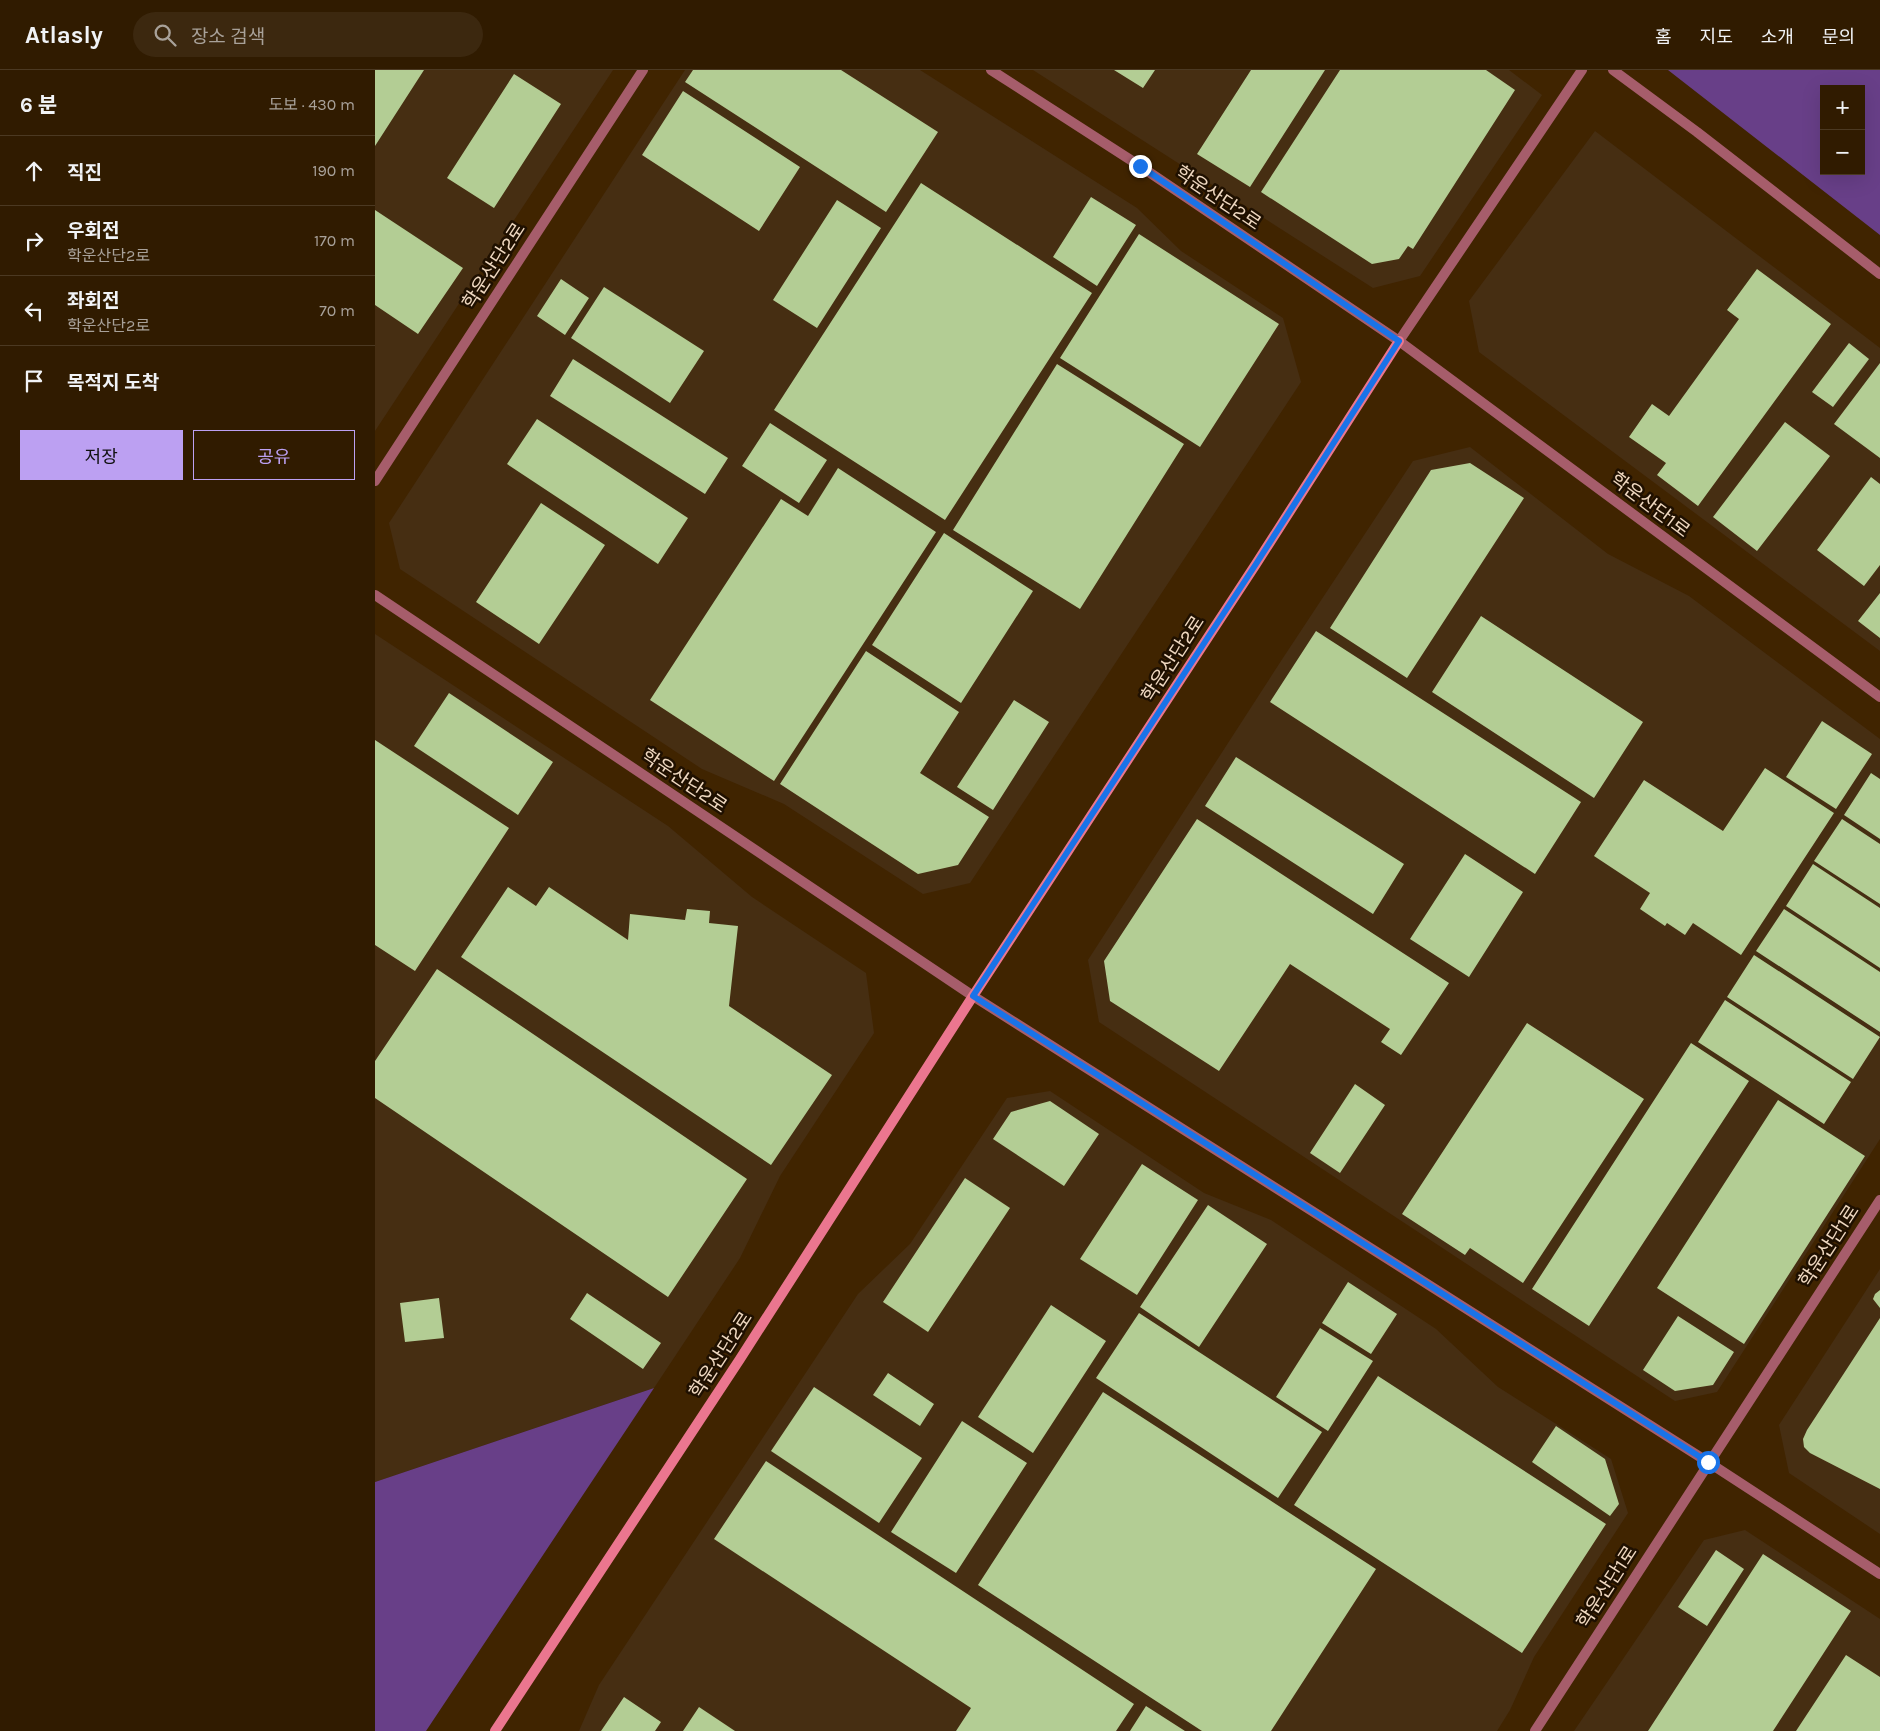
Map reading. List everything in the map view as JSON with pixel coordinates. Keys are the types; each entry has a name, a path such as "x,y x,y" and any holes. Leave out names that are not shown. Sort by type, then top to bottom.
{"street":[{"name":"학운산단2로","path":"375,481 643,70"},
{"name":"학운산단2로","path":"991,70 1140,166 1399,341"},
{"name":"학운산단2로","path":"495,1731 1251,572 1399,341 1582,70"},
{"path":"1613,70 1697,132 1880,274"},
{"name":"학운산단1로","path":"1399,341 1880,698"},
{"name":"학운산단2로","path":"375,595 973,996"},
{"path":"973,996 1708,1462 1880,1574"},
{"name":"학운산단1로","path":"1535,1731 1880,1200"}],"shaded area":[{"path":"375,70 613,70 375,431"},
{"path":"685,70 920,70 1137,208 1181,251 1283,318 1301,382 970,883 923,894 784,804 702,769 400,569 389,523"},
{"path":"1033,70 1509,70 1542,95 1420,276 1373,288"},
{"path":"1668,70 1880,70 1880,235"},
{"path":"1595,131 1880,348 1880,651 1479,352 1469,301"},
{"path":"1470,447 1608,554 1689,596 1880,739 1880,1139 1717,1392 1675,1401 1099,1022 1088,960 1413,461"},
{"path":"375,634 668,826 752,897 866,973 874,1033 780,1176 740,1258 654,1388 375,1482"},
{"path":"1050,1091 1204,1193 1271,1220 1436,1329 1498,1387 1611,1459 1628,1513 1534,1657 1510,1710 1497,1731 579,1731 599,1685 858,1294 910,1244 1007,1098"},
{"path":"1880,1269 1880,1534 1789,1473 1779,1425"},
{"path":"654,1388 426,1731 375,1731 375,1482"},
{"path":"1745,1530 1880,1619 1880,1731 1574,1731 1704,1540"}],"building":[{"path":"375,70 424,70 375,146"},
{"path":"693,70 841,70 938,132 886,212 685,82"},
{"path":"1114,70 1155,70 1143,88"},
{"path":"1251,70 1325,70 1250,187 1197,154"},
{"path":"1340,70 1486,70 1515,90 1413,249 1408,246 1399,259 1372,264 1261,192"},
{"path":"514,74 561,104 494,208 447,178"},
{"path":"683,91 800,167 759,231 642,155"},
{"path":"921,183 1092,293 945,520 774,410"},
{"path":"1091,197 1136,225 1097,286 1053,257"},
{"path":"837,200 881,228 817,328 773,300"},
{"path":"375,210 463,268 418,334 375,305"},
{"path":"1139,234 1279,324 1200,447 1060,358"},
{"path":"1757,269 1831,324 1698,506 1657,475 1666,463 1629,437 1652,404 1669,416 1739,319 1727,310"},
{"path":"561,279 589,298 565,335 537,316"},
{"path":"604,287 704,351 670,403 571,338"},
{"path":"1849,343 1869,359 1833,407 1812,392"},
{"path":"573,359 728,458 705,494 550,396"},
{"path":"1880,363 1880,458 1834,424"},
{"path":"1057,364 1184,444 1080,609 953,530"},
{"path":"537,419 688,518 658,564 507,464"},
{"path":"1785,422 1830,456 1757,551 1713,517"},
{"path":"770,423 827,460 799,503 742,466"},
{"path":"1470,463 1524,498 1407,678 1330,628 1431,470"},
{"path":"838,468 936,532 774,781 650,700 781,499 808,516"},
{"path":"1871,477 1880,484 1880,565 1864,586 1817,550"},
{"path":"541,503 605,545 539,644 476,602"},
{"path":"944,533 1033,591 961,703 872,645"},
{"path":"1880,593 1880,638 1858,621"},
{"path":"1481,616 1643,722 1594,798 1432,692"},
{"path":"1316,631 1581,802 1535,874 1270,702"},
{"path":"866,651 959,712 920,773 989,817 958,865 918,874 780,784"},
{"path":"449,693 553,762 518,815 414,746"},
{"path":"1014,700 1049,722 993,810 957,787"},
{"path":"1822,721 1872,754 1836,809 1786,777"},
{"path":"375,740 509,828 415,971 375,945"},
{"path":"1236,757 1404,864 1373,914 1205,806"},
{"path":"1765,768 1834,813 1741,955 1693,923 1685,935 1667,923 1665,926 1640,909 1650,893 1594,856 1644,780 1723,831"},
{"path":"1871,773 1880,779 1880,839 1844,815"},
{"path":"1197,819 1449,983 1401,1055 1381,1042 1390,1029 1290,964 1219,1071 1110,1001 1104,961"},
{"path":"1842,819 1880,844 1880,904 1814,861"},
{"path":"1465,854 1523,892 1469,977 1410,939"},
{"path":"1813,864 1880,908 1880,968 1786,906"},
{"path":"508,887 536,906 549,887 628,940 630,914 685,920 687,909 710,911 709,923 738,926 729,1006 832,1075 771,1165 461,957"},
{"path":"1784,909 1880,972 1880,1032 1756,951"},
{"path":"1754,955 1880,1037 1853,1079 1727,997"},
{"path":"437,969 747,1179 668,1297 375,1098 375,1061"},
{"path":"1725,1000 1851,1082 1824,1124 1698,1042"},
{"path":"1527,1023 1644,1099 1523,1283 1470,1248 1465,1255 1402,1214"},
{"path":"1691,1043 1749,1081 1589,1326 1532,1289"},
{"path":"1355,1084 1385,1105 1340,1173 1310,1153"},
{"path":"1778,1100 1865,1156 1744,1344 1657,1288"},
{"path":"1050,1101 1099,1134 1064,1186 993,1139 1011,1112"},
{"path":"1142,1164 1198,1200 1137,1295 1080,1259"},
{"path":"965,1178 1010,1208 928,1332 883,1302"},
{"path":"1208,1205 1267,1244 1199,1347 1140,1307"},
{"path":"1348,1282 1397,1314 1371,1354 1322,1323"},
{"path":"1880,1290 1880,1308 1873,1299"},
{"path":"587,1293 661,1343 643,1369 570,1319"},
{"path":"439,1298 444,1338 405,1342 400,1303"},
{"path":"1051,1305 1106,1341 1033,1453 978,1417"},
{"path":"1139,1313 1322,1432 1278,1498 1096,1378"},
{"path":"1678,1316 1734,1352 1713,1385 1675,1391 1643,1370"},
{"path":"1880,1318 1880,1489 1810,1453 1804,1447 1803,1439"},
{"path":"1320,1328 1373,1361 1328,1431 1276,1397"},
{"path":"888,1373 934,1404 920,1426 873,1395"},
{"path":"1378,1376 1606,1524 1522,1653 1294,1505"},
{"path":"814,1387 922,1458 879,1523 771,1451"},
{"path":"1103,1392 1376,1569 1271,1731 1202,1731 978,1585"},
{"path":"962,1421 1027,1463 956,1573 891,1532"},
{"path":"1556,1426 1605,1459 1619,1504 1610,1516 1532,1462"},
{"path":"766,1461 1134,1704 1116,1731 956,1731 971,1708 714,1539"},
{"path":"1716,1550 1744,1569 1707,1626 1678,1607"},
{"path":"1763,1554 1851,1611 1773,1731 1648,1731"},
{"path":"1846,1655 1880,1677 1880,1731 1796,1731"},
{"path":"624,1697 661,1722 655,1731 601,1731"},
{"path":"1146,1706 1185,1731 1130,1731"},
{"path":"699,1707 735,1731 683,1731"}],"route":[{"path":"1140,166 1399,341 1256,564 973,996 1708,1462"}]}
